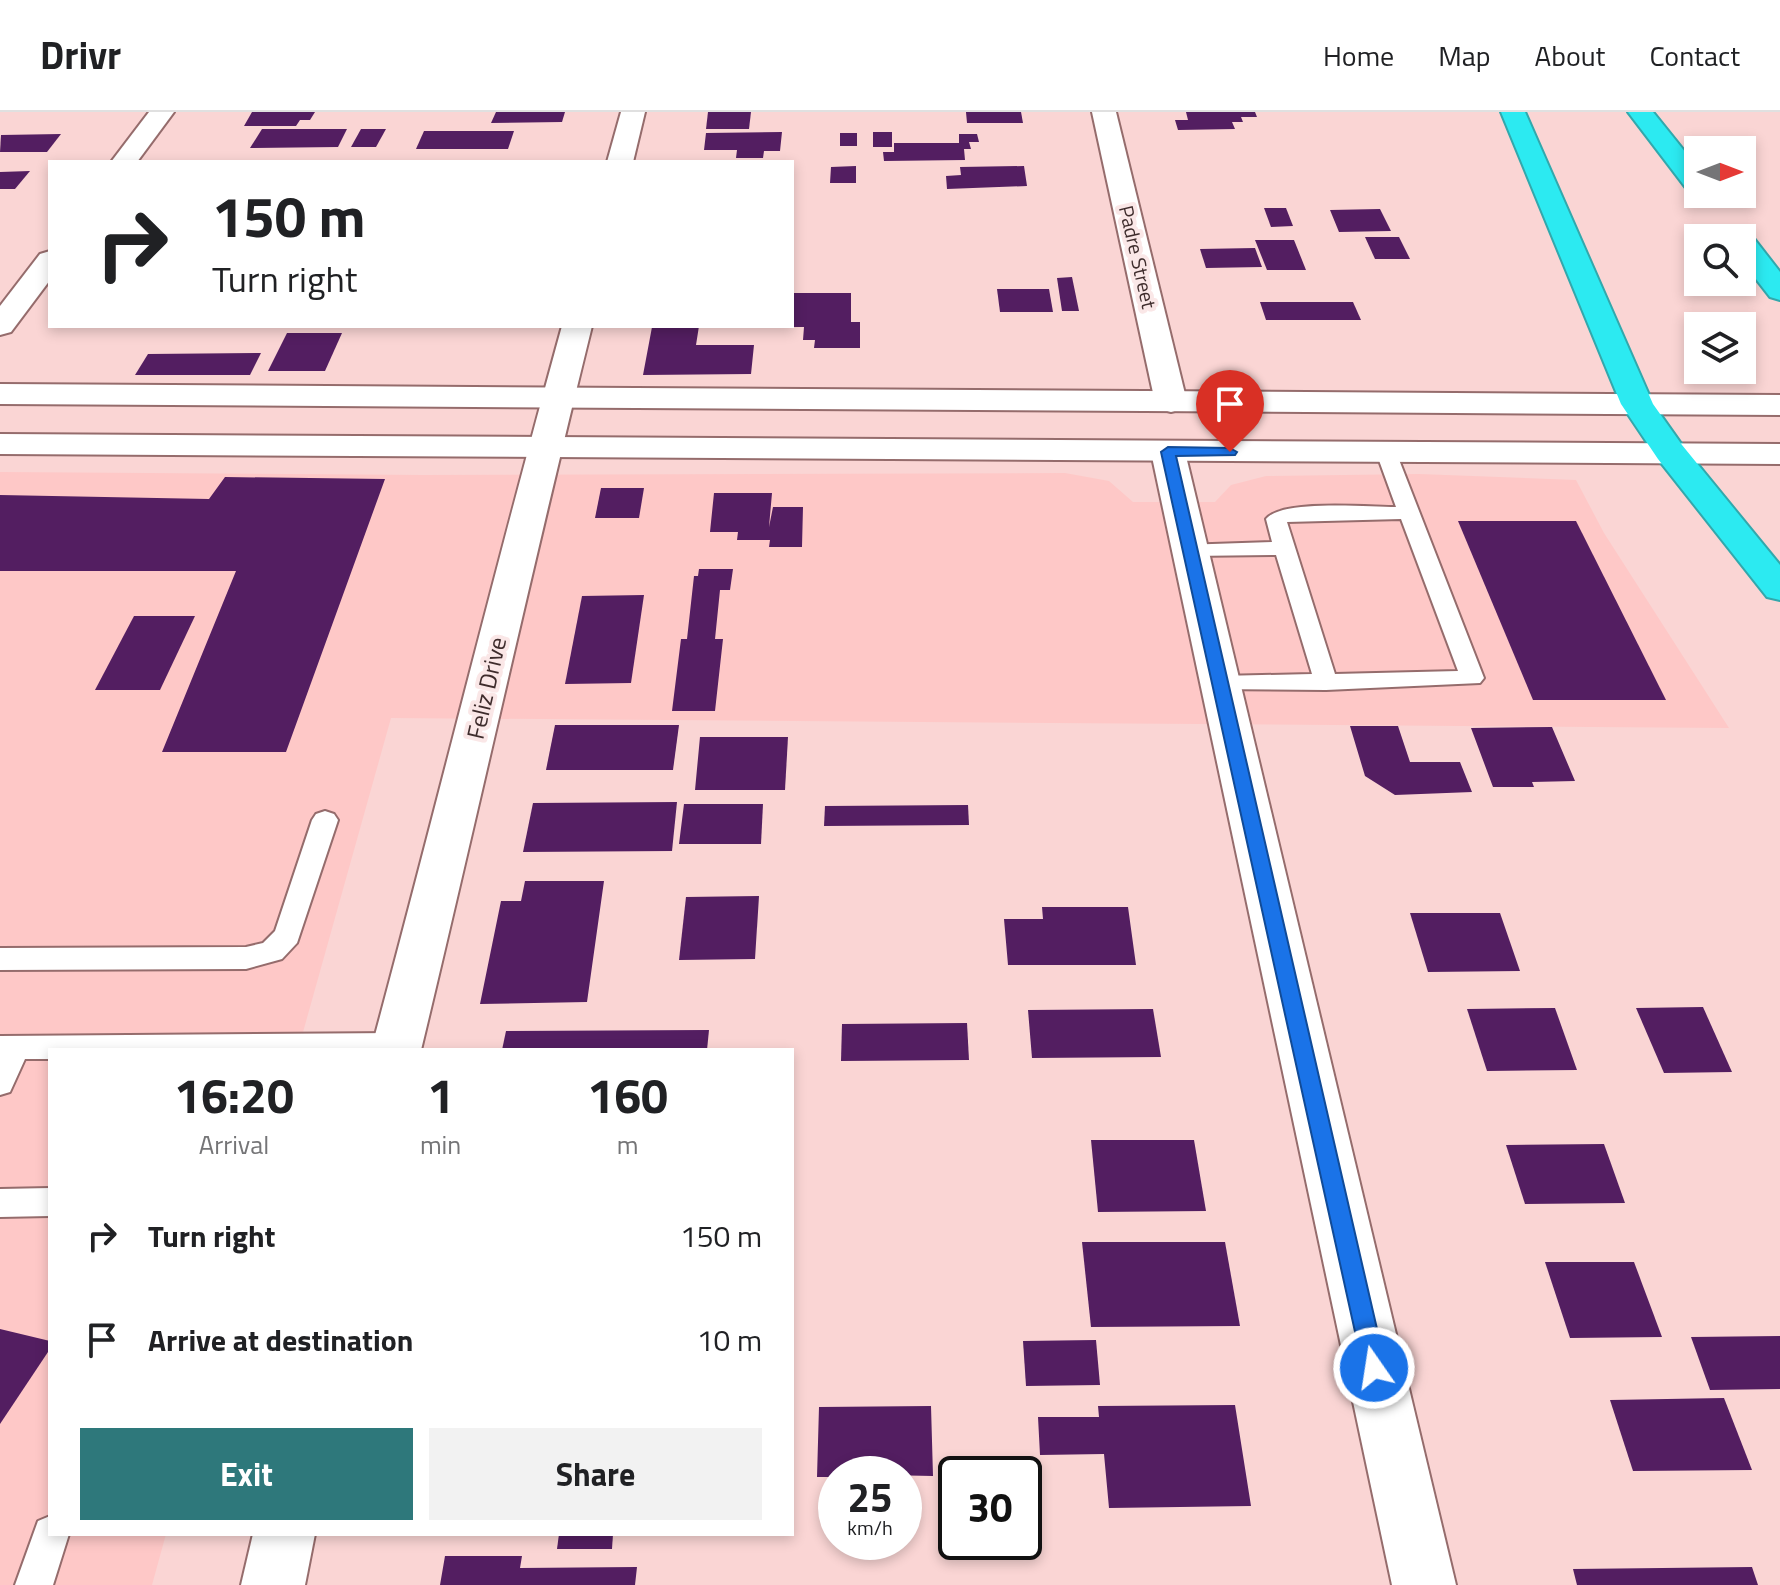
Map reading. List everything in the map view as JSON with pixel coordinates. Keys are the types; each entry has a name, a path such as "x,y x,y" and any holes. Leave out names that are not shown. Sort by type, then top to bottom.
{"highway":[{"path":"1513,112 1637,404 1670,452 1780,589"},
{"path":"1640,112 1684,168"},
{"path":"1715,208 1728,224"},
{"path":"1756,260 1780,291"}],"street":[{"path":"126,160 162,112"},
{"path":"621,160 633,112"},
{"name":"Padre Street","path":"1104,112 1171,402"},
{"path":"0,326 48,263"},
{"name":"Feliz Drive","path":"397,1048 576,328"},
{"path":"0,394 1780,405"},
{"path":"0,444 1780,454"},
{"path":"1168,452 1424,1585"},
{"path":"273,1585 284,1536"}],"lane":[{"path":"1220,684 1472,678 1386,452"},
{"path":"1326,682 1276,519 1286,514 1409,513"},
{"path":"1190,550 1285,548"},
{"path":"0,959 246,958 272,952 287,936 325,820"},
{"path":"0,1083 7,1048 48,1048"},
{"path":"0,1203 48,1202"},
{"path":"34,1585 50,1536"}],"shaded area":[{"path":"0,472 422,475 1065,473 1109,481 1133,502 1215,502 1231,485 1266,476 1419,474 1576,480 1604,533 1729,728 391,718 299,1048 48,1048 48,1536 165,1536 152,1585 0,1585"}],"building":[{"path":"252,112 315,112 310,120 300,120 296,126 244,126"},
{"path":"496,112 565,112 562,122 491,123"},
{"path":"708,112 751,112 749,129 706,129"},
{"path":"966,112 1021,112 1023,123 967,123"},
{"path":"1186,112 1255,112 1257,117 1241,117 1243,122 1232,122 1235,129 1178,130 1175,120 1188,120"},
{"path":"262,129 347,129 338,147 250,148"},
{"path":"361,129 386,129 376,147 351,147"},
{"path":"424,131 514,131 508,149 416,149"},
{"path":"782,132 780,151 764,151 763,158 736,158 737,150 704,150 706,133"},
{"path":"873,132 892,132 892,147 873,147"},
{"path":"840,133 857,133 857,146 840,146"},
{"path":"61,134 47,152 0,152 1,135"},
{"path":"959,134 977,134 979,142 969,142 971,149 964,149 965,160 884,161 883,152 894,152 894,143 959,143"},
{"path":"856,166 856,183 830,183 831,167"},
{"path":"1024,166 1027,186 947,189 946,176 961,175 960,167"},
{"path":"30,171 15,189 0,189 0,172"},
{"path":"1264,208 1286,208 1293,226 1271,227"},
{"path":"1380,209 1391,231 1339,232 1330,210"},
{"path":"1365,237 1399,237 1410,259 1375,259"},
{"path":"1255,240 1294,240 1306,270 1267,270"},
{"path":"1255,248 1262,267 1206,268 1200,249"},
{"path":"1072,277 1079,311 1062,311 1057,278"},
{"path":"997,289 1049,289 1053,312 1000,312"},
{"path":"794,293 851,293 851,322 860,322 860,348 814,348 815,340 803,340 804,327 794,327"},
{"path":"1260,302 1353,302 1361,320 1266,320"},
{"path":"652,328 699,328 696,345 754,345 751,374 643,375"},
{"path":"287,333 342,333 325,371 268,371"},
{"path":"261,353 250,375 135,375 148,354"},
{"path":"225,477 385,479 286,752 162,752 236,571 0,571 0,495 209,499"},
{"path":"601,488 644,488 639,518 595,518"},
{"path":"714,493 772,493 769,527 773,507 803,507 802,547 769,547 770,540 737,540 738,532 710,532"},
{"path":"1458,521 1576,521 1666,700 1533,700"},
{"path":"699,569 733,569 730,590 720,590 715,639 723,639 715,711 672,711 681,639 687,639 694,576 698,576"},
{"path":"644,595 631,683 565,684 582,596"},
{"path":"134,616 195,616 160,690 95,690"},
{"path":"555,725 679,725 673,770 546,770"},
{"path":"1350,726 1398,726 1410,762 1460,762 1472,792 1395,795 1365,776"},
{"path":"1552,727 1575,781 1532,782 1534,787 1493,787 1471,728"},
{"path":"700,737 788,737 785,790 695,790"},
{"path":"677,802 672,851 523,852 533,803"},
{"path":"684,804 763,804 761,844 679,844"},
{"path":"968,805 969,825 824,826 825,806"},
{"path":"525,881 604,881 587,1002 480,1004 501,901 521,901"},
{"path":"759,896 755,959 679,960 686,897"},
{"path":"1042,907 1128,907 1136,965 1008,965 1004,919 1043,919"},
{"path":"1410,913 1500,913 1520,971 1428,972"},
{"path":"1703,1007 1732,1072 1664,1073 1636,1008"},
{"path":"1555,1008 1577,1070 1487,1071 1467,1009"},
{"path":"1153,1009 1161,1057 1032,1058 1028,1010"},
{"path":"967,1023 969,1060 841,1061 842,1024"},
{"path":"709,1030 707,1048 502,1048 506,1031"},
{"path":"1091,1140 1194,1140 1206,1211 1098,1212"},
{"path":"1604,1144 1625,1203 1525,1204 1506,1145"},
{"path":"1082,1242 1225,1242 1240,1326 1091,1327"},
{"path":"1545,1262 1634,1262 1662,1337 1570,1338"},
{"path":"0,1329 48,1341 48,1352 0,1424"},
{"path":"1780,1336 1780,1389 1710,1390 1691,1337"},
{"path":"1096,1340 1100,1385 1026,1386 1023,1341"},
{"path":"1724,1398 1752,1470 1633,1471 1610,1400"},
{"path":"1235,1405 1251,1506 1109,1508 1104,1454 1040,1455 1038,1417 1099,1417 1098,1406"},
{"path":"931,1406 933,1476 922,1476 922,1456 818,1456 817,1477 819,1407"},
{"path":"559,1536 613,1536 612,1549 557,1549"},
{"path":"445,1556 522,1556 520,1568 637,1567 635,1585 440,1585"},
{"path":"1752,1567 1758,1585 1577,1585 1573,1569"}],"route":[{"path":"1230,452 1168,452 1374,1368"}]}
